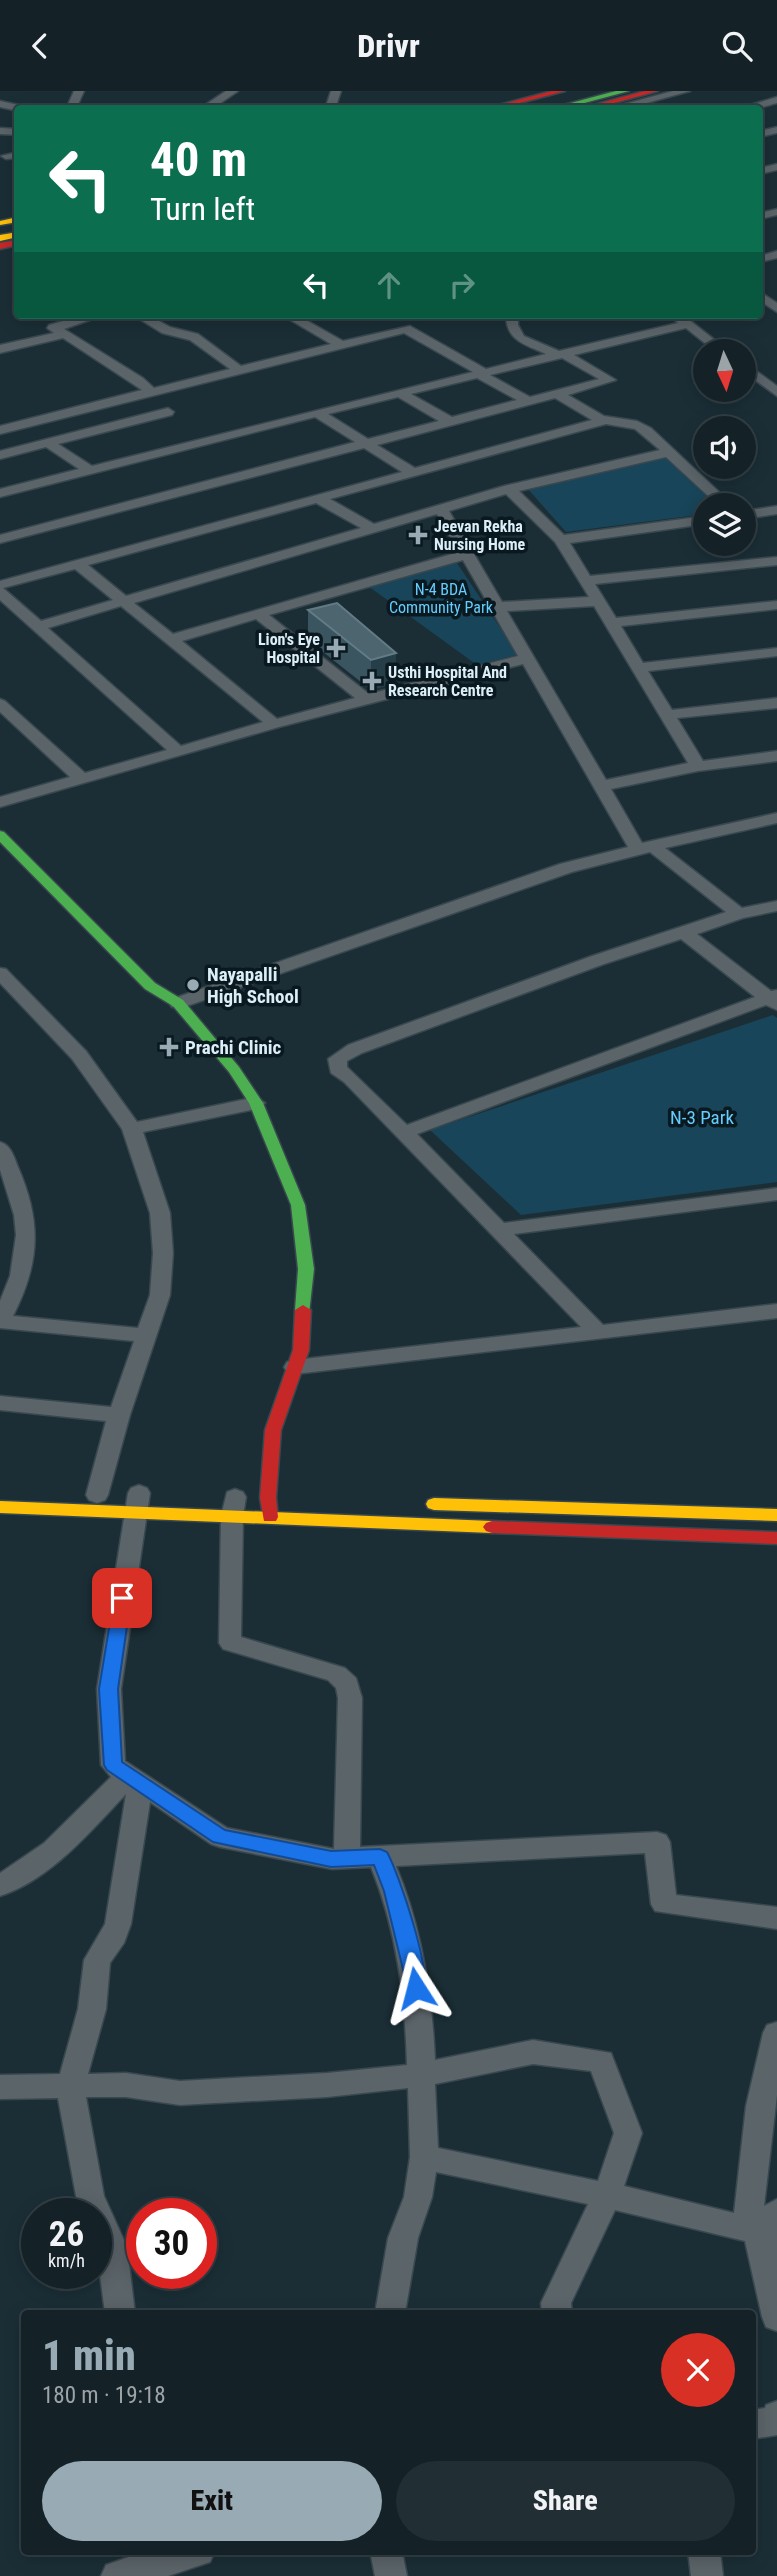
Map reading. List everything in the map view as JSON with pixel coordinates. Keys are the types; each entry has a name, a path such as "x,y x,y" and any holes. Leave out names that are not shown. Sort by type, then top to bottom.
{"main road":[{"path":"502,105 561,91"},
{"path":"534,105 591,91"},
{"path":"596,105 654,91"},
{"path":"594,105 627,102"},
{"path":"4,829 171,984 178,1003 234,1070 256,1103 298,1205 306,1269 301,1350 273,1430 273,1498 270,1517"},
{"path":"42,1492 229,1503 273,1498"},
{"path":"0,1507 127,1497"},
{"path":"229,1503 270,1517 650,1535 777,1538"},
{"path":"424,1504 777,1515"}],"street":[{"path":"210,105 233,91"},
{"path":"627,102 685,91"},
{"path":"758,105 777,100"},
{"path":"84,319 53,328 139,381 151,392"},
{"path":"146,319 166,330 194,337 239,370"},
{"path":"295,319 342,345"},
{"path":"0,539 610,380 561,354 519,338 512,319"},
{"path":"681,319 707,339"},
{"path":"0,493 688,324"},
{"path":"1,429 406,329 530,402"},
{"path":"0,349 65,334"},
{"path":"756,375 777,392"},
{"path":"400,393 451,422"},
{"path":"557,394 601,420 621,420 644,427 713,493"},
{"path":"0,455 168,412"},
{"path":"317,413 412,472"},
{"path":"0,585 603,421 601,420"},
{"path":"1,429 27,449"},
{"path":"48,443 89,470"},
{"path":"38,626 509,489 669,452"},
{"path":"509,489 561,540 698,766"},
{"path":"317,498 373,529"},
{"path":"441,509 601,786 645,848 739,914"},
{"path":"756,513 777,510"},
{"path":"561,540 693,522"},
{"path":"170,641 467,554"},
{"path":"586,581 777,561"},
{"path":"77,563 274,724"},
{"path":"0,592 178,751"},
{"path":"497,607 598,601"},
{"path":"611,624 777,605"},
{"path":"258,614 367,700"},
{"path":"638,668 777,652"},
{"path":"0,802 274,724 527,658"},
{"path":"666,715 777,703"},
{"path":"0,704 81,778"},
{"path":"601,786 698,766 777,756"},
{"path":"178,1003 566,868 777,818"},
{"path":"599,1333 351,1078 338,1069 337,1059 355,1049 490,998 739,914 777,906"},
{"path":"685,933 774,1000"},
{"path":"0,973 79,1055 132,1129 160,1213 163,1253 160,1295 144,1335 119,1415 127,1497 124,1586 108,1689 113,1765 220,1837 331,1859 657,1842 664,1904 777,1918"},
{"path":"403,1133 774,1000"},
{"path":"132,1129 256,1103"},
{"path":"0,1148 20,1199 26,1229 26,1260 17,1292 0,1321 144,1335"},
{"path":"498,1230 777,1194"},
{"path":"295,1367 777,1311"},
{"path":"0,1403 119,1415"},
{"path":"229,1503 231,1643 336,1674 346,1685 350,1698 348,1858"},
{"path":"0,1886 42,1860 134,1779"},
{"path":"120,2310 112,2247 90,2196 70,2087 92,2009 97,1960 115,1935 118,1924 134,1779"},
{"path":"380,1857 394,1891 410,1951 419,2007 424,2157 418,2197 402,2238 390,2310"},
{"path":"777,2033 760,2106 765,2228 777,2318"},
{"path":"0,2087 126,2085 180,2093 327,2085 420,2075 533,2052 601,2061 628,2133 607,2195 556,2303 557,2310"},
{"path":"424,2157 765,2228"},
{"path":"756,2424 775,2421 777,2414"},
{"path":"117,2576 186,2555"},
{"path":"387,2555 391,2576"},
{"path":"704,2555 707,2576"}],"green space":[{"path":"664,456 704,493 693,493 693,516 566,532 527,488"},
{"name":"N-4 BDA Community Park","path":"455,560 516,655 477,665 368,586"},
{"name":"N-3 Park","path":"773,1015 777,1018 777,1182 521,1215 430,1130"}],"building":[{"path":"337,603 396,653 371,660 308,610"}],"traffic: fast":[{"path":"567,105 625,91"},
{"path":"0,835 150,986 178,1003 234,1070 256,1103 298,1205 306,1269 303,1310"}],"traffic: slow":[{"path":"0,223 14,220"},
{"path":"0,238 14,235"},
{"path":"434,1504 777,1515"},
{"path":"0,1507 492,1527"}],"traffic: jam":[{"path":"503,105 561,91"},
{"path":"597,105 654,91"},
{"path":"0,246 14,243"},
{"path":"270,1517 268,1498 273,1430 301,1350 303,1310"},
{"path":"492,1527 777,1538"}],"place":[{"name":"Jeevan Rekha Nursing Home","path":"418,535"},
{"name":"Lion's Eye Hospital","path":"336,648"},
{"name":"Usthi Hospital And Research Centre","path":"372,681"},
{"name":"Nayapalli High School","path":"193,985"},
{"name":"Prachi Clinic","path":"169,1047"}],"route":[{"path":"122,1598 108,1689 113,1765 220,1837 331,1859 380,1857 394,1891 410,1951 416,1988"}]}
